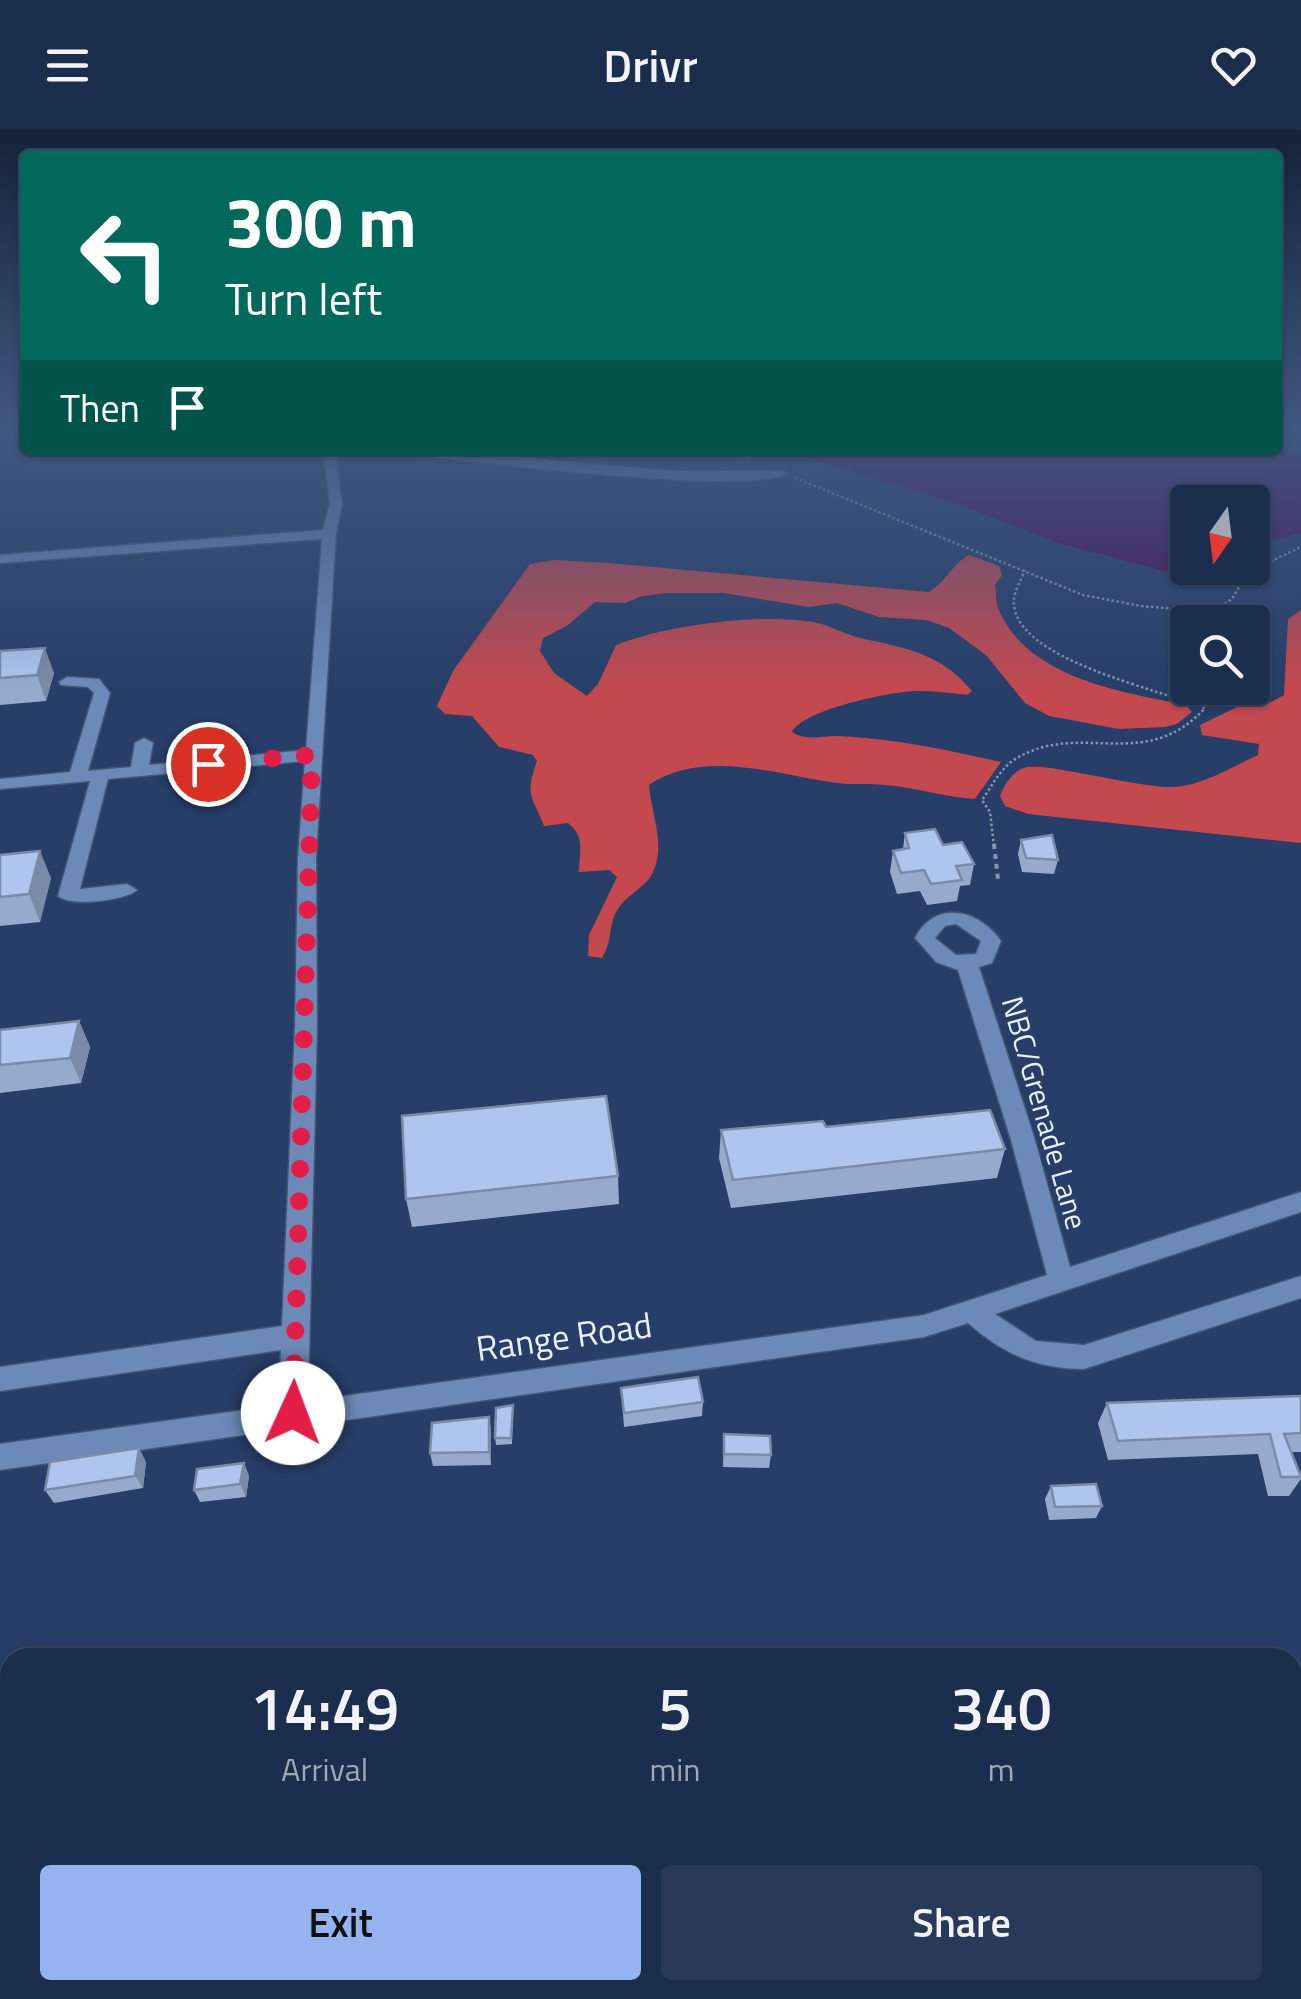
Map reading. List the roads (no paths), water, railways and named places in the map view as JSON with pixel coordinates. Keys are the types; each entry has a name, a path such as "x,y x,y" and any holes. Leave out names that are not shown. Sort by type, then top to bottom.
{"street":[{"path":"293,1413 312,755 334,514"},
{"path":"0,559 329,534"},
{"path":"67,682 92,682 102,693 77,777"},
{"path":"139,771 144,743"},
{"path":"0,784 312,755"},
{"path":"100,774 68,896 127,890"},
{"name":"NBC/Grenade Lane","path":"968,964 1023,1140 1061,1280"},
{"name":"Range Road","path":"0,1457 924,1326 1301,1202"},
{"path":"973,1311 1026,1352 1053,1358 1084,1357 1301,1288"},
{"path":"0,1378 295,1336"}]}
